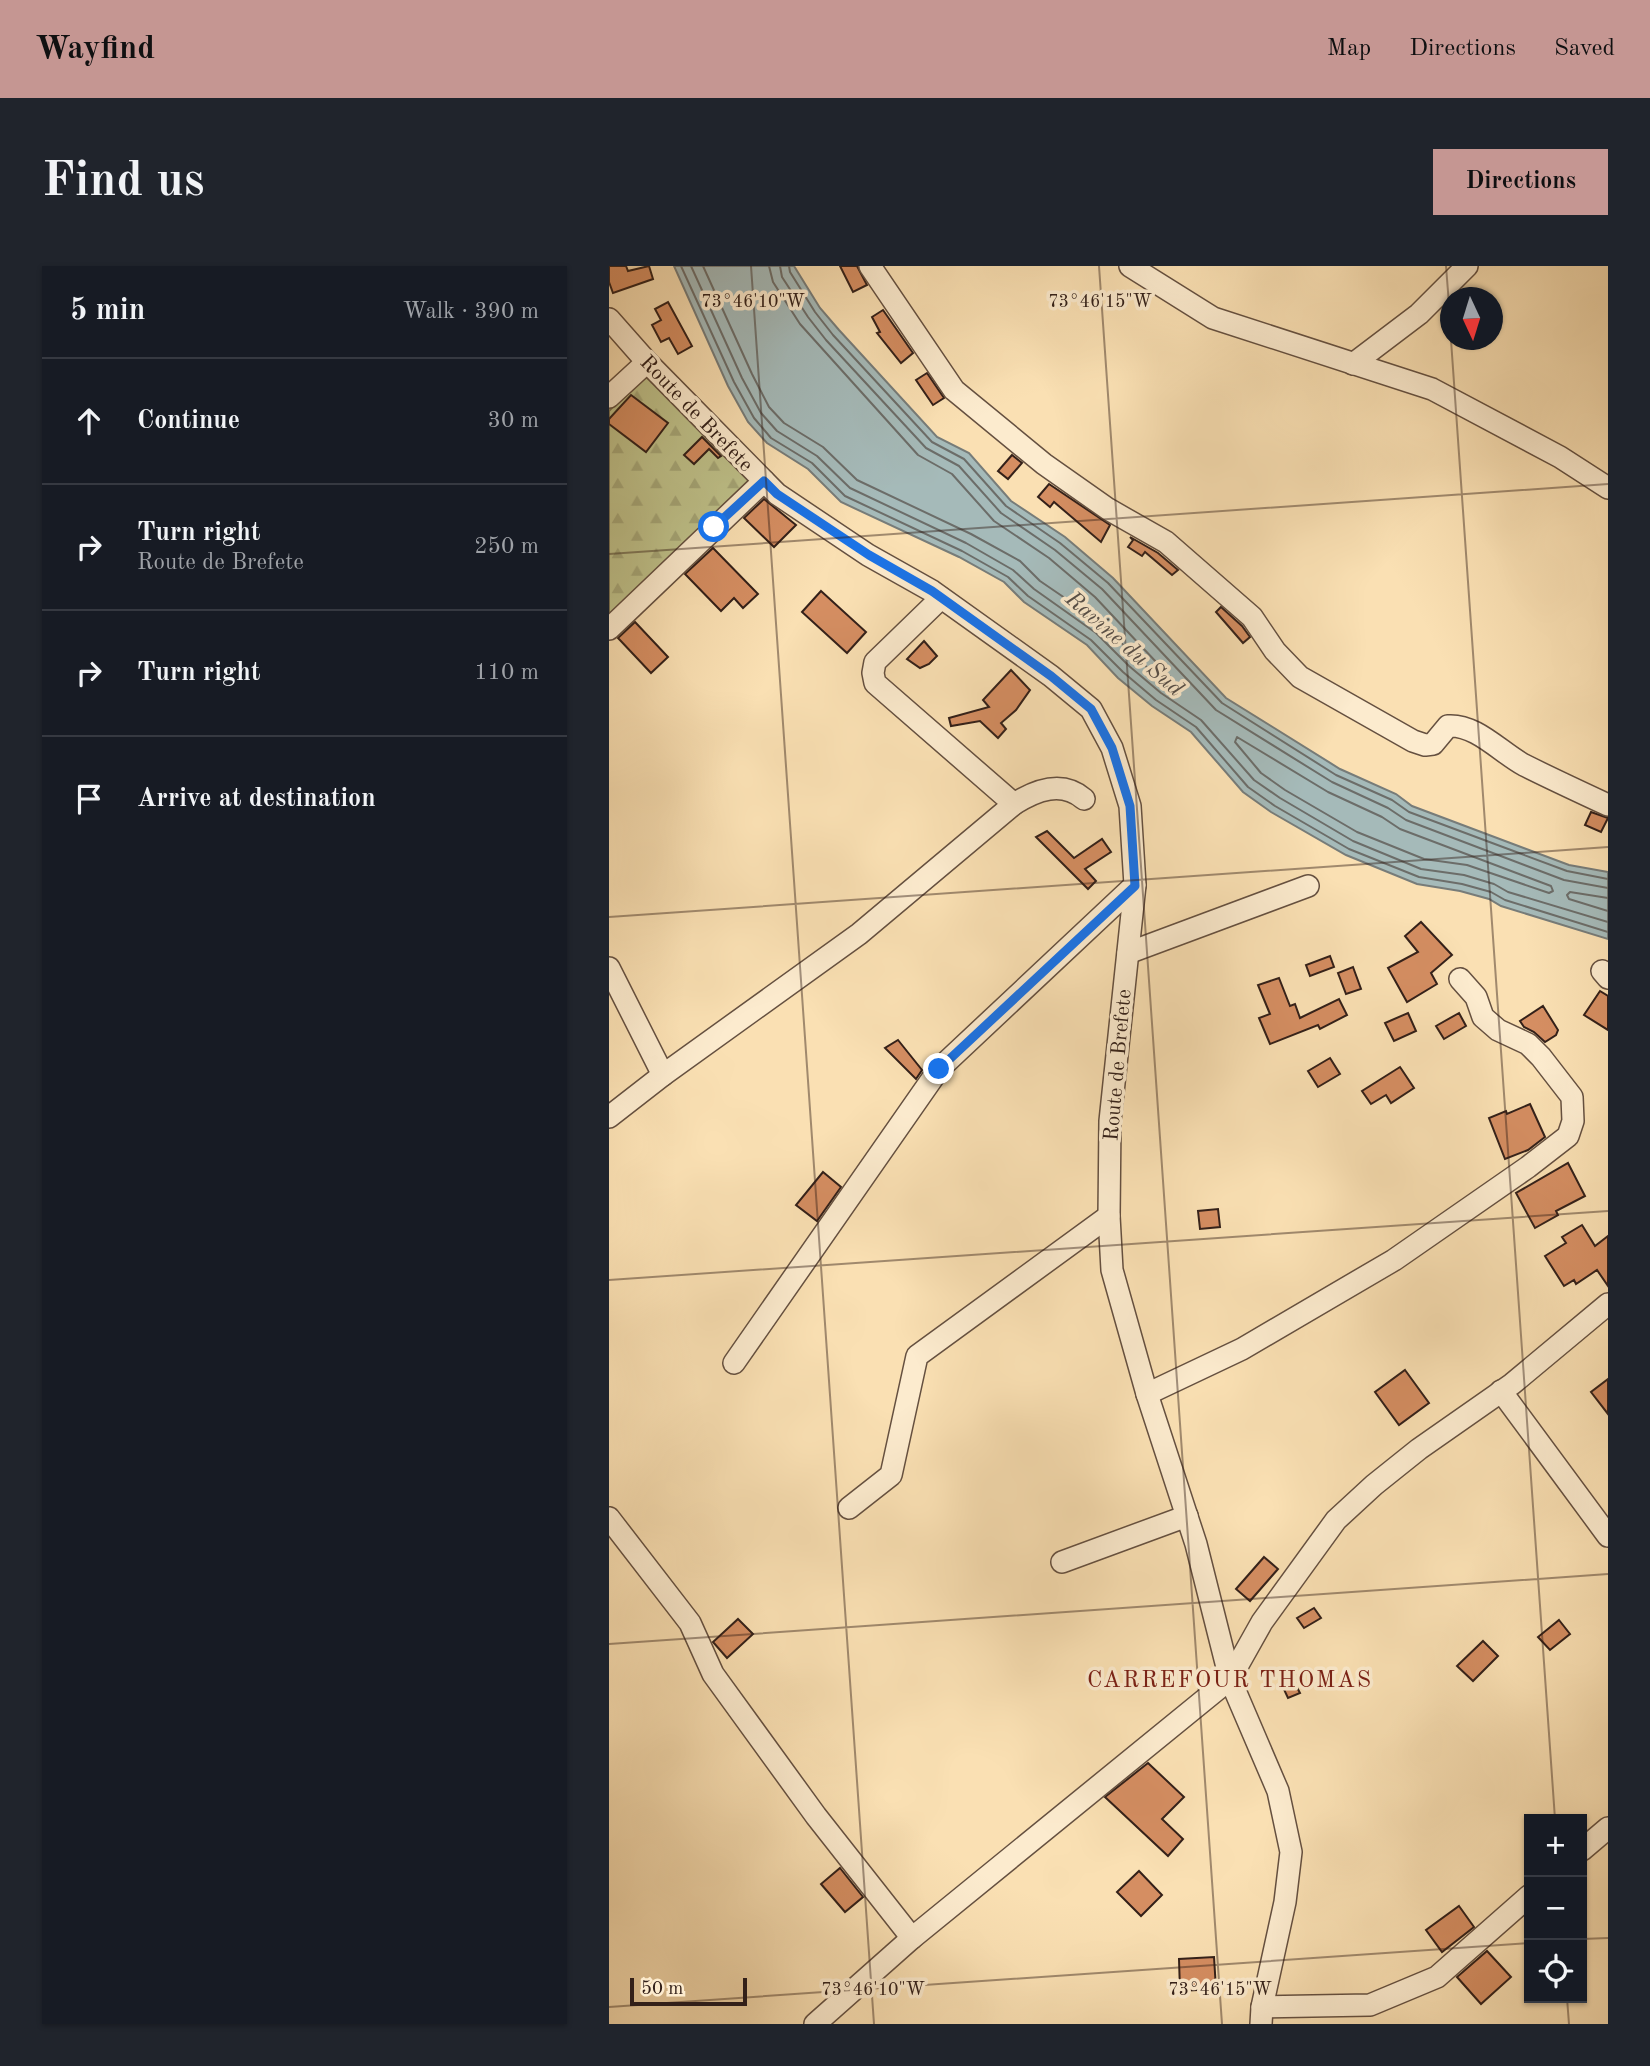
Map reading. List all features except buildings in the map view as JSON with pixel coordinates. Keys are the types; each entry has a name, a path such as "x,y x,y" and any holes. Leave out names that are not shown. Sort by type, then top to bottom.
{"street":[{"path":"870,266 954,390 1044,464 1108,509 1166,542 1252,617 1275,651 1300,677 1413,741 1425,745 1433,744 1448,726 1458,725 1521,763 1608,805"},
{"path":"1130,266 1213,318 1432,389 1560,457 1608,488"},
{"path":"1353,364 1419,314 1467,266"},
{"name":"Route de Brefete","path":"609,319 647,362 777,494 941,598 1051,676 1091,709 1112,748 1130,806 1135,886 1110,1121 1109,1216 1112,1270 1147,1394 1187,1516 1230,1679 1277,1791 1291,1852 1285,1902 1261,2015"},
{"path":"609,397 647,362"},
{"path":"609,629 764,481"},
{"path":"941,598 876,662 873,673 875,683 1014,804"},
{"path":"609,1117 859,934 1014,804 1031,793 1045,789 1076,792 1084,799"},
{"path":"734,1363 939,1069 1135,886"},
{"path":"1128,953 1308,887"},
{"path":"609,968 663,1075"},
{"path":"1147,1394 1242,1349 1394,1260 1568,1136 1573,1121 1571,1097 1541,1056 1528,1044 1498,1031 1483,1017 1476,997 1460,979"},
{"path":"849,1508 891,1475 917,1356 1109,1216"},
{"path":"815,2024 912,1938 1230,1679 1262,1622 1336,1520 1419,1449 1501,1391 1608,1304"},
{"path":"1501,1391 1608,1536"},
{"path":"1062,1562 1187,1516"},
{"path":"610,1520 690,1623 713,1674 816,1816 912,1938"},
{"path":"1587,1846 1608,1828"},
{"path":"1261,2015 1370,2005 1437,1977 1524,1900"}],"green space":[{"path":"646,371 750,481 609,617 609,411"}],"water":[{"name":"Ravine du Sud","path":"674,266 794,266 820,308 937,437 969,453 1011,501 1065,537 1113,578 1226,698 1340,769 1396,794 1412,806 1569,865 1608,872 1608,939 1501,906 1489,899 1417,884 1346,855 1271,812 1243,792 1191,732 1152,706 1118,678 1087,645 1024,602 1004,582 959,557 841,502 808,469 767,443 748,422 728,386"}],"district":[{"name":"CARREFOUR THOMAS","path":"1230,1679"}],"route":[{"path":"714,527 764,481 777,494 869,555 932,591 1051,676 1091,709 1112,748 1130,806 1135,886 939,1069"}]}
